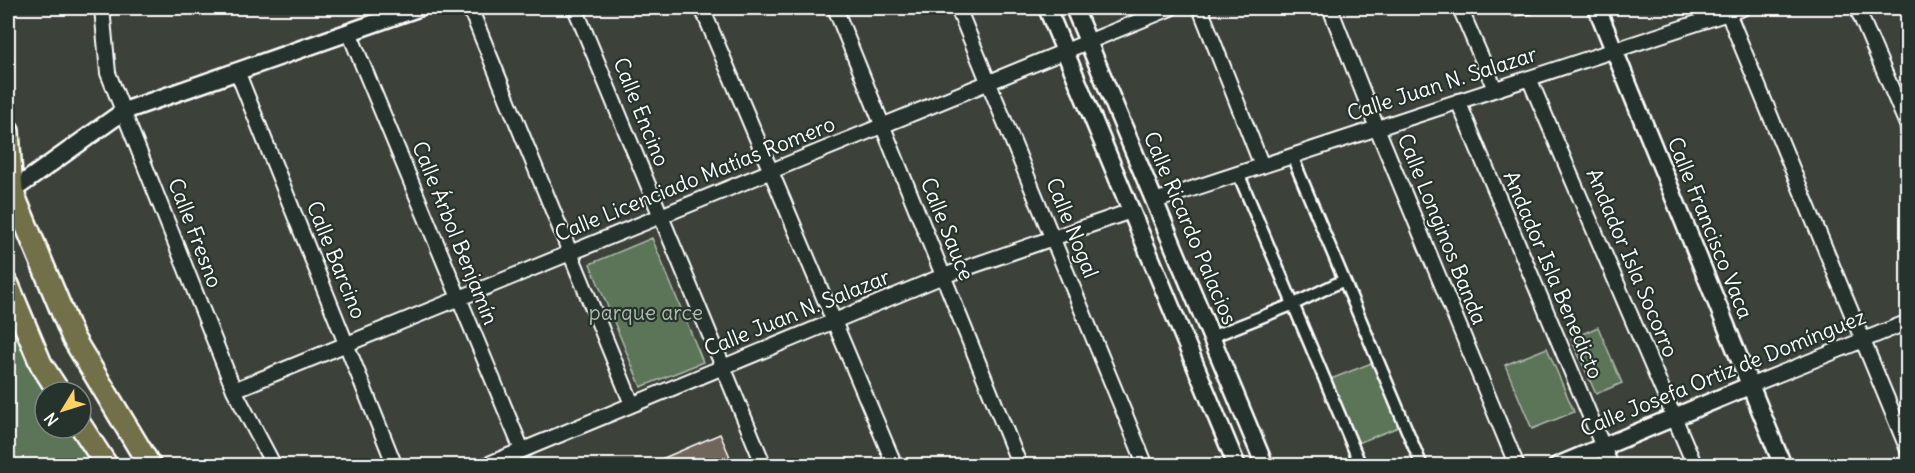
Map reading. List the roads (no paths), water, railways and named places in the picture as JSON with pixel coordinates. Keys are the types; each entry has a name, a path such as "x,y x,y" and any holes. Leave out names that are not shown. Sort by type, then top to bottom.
{"main road":[{"path":"8,131 10,193 73,338 150,465"},
{"path":"8,285 40,364 51,380"},
{"path":"90,440 107,465"}],"street":[{"name":"Calle Fresno","path":"102,8 108,73 234,390 274,465"},
{"path":"10,193 124,111 418,8"},
{"path":"470,8 632,404"},
{"name":"Calle Encino","path":"575,8 764,465"},
{"path":"702,8 895,465"},
{"name":"Calle Sauce","path":"835,8 1020,465"},
{"name":"Calle Nogal","path":"958,8 1146,465"},
{"path":"1047,8 1237,465"},
{"name":"Calle Ricardo Palacios","path":"1074,8 1264,465"},
{"name":"Calle Licenciado Matías Romero","path":"234,390 1171,8"},
{"path":"1200,8 1262,166"},
{"name":"Calle Longinos Banda","path":"1330,8 1377,128 1517,465"},
{"path":"1460,8 1495,89"},
{"name":"Calle Francisco Vaca","path":"1597,8 1783,465"},
{"name":"Calle Juan N. Salazar","path":"1155,201 1615,50 1727,10 1743,8"},
{"path":"1857,8 1908,127"},
{"path":"1727,10 1908,450"},
{"name":"Calle Árbol Benjamín","path":"349,32 522,450"},
{"name":"Calle Barcino","path":"237,71 395,465"},
{"name":"Andador Isla Socorro","path":"1529,78 1695,465"},
{"name":"Andador Isla Benedicto","path":"1458,101 1611,465"},
{"path":"1292,156 1422,465"},
{"path":"1238,173 1361,465"},
{"name":"Calle Juan N. Salazar","path":"484,465 943,276 1131,211"},
{"path":"1211,337 1294,304 1344,280"},
{"name":"Calle Josefa Ortiz de Domínguez","path":"1557,465 1908,322"}],"park label":[{"name":"parque arce","path":"646,313"}]}
